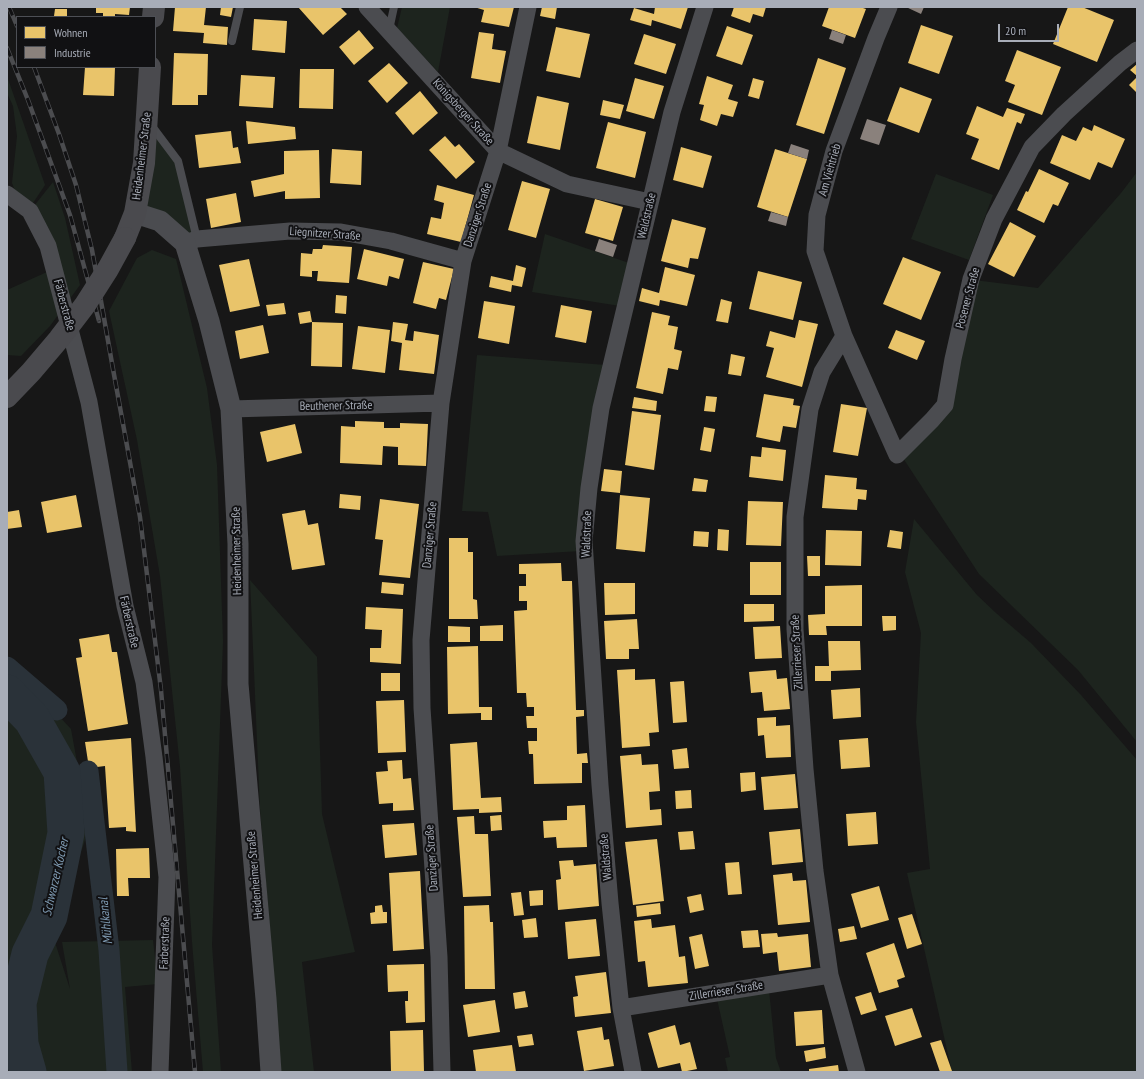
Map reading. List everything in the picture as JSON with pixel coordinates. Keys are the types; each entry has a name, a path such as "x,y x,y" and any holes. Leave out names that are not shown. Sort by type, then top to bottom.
{"main road":[{"name":"Heidenheimer Straße","path":"135,213 144,163 150,68"},
{"path":"7,396 31,372 85,304 108,269 125,238 135,213"}],"street":[{"name":"Königsberger Straße","path":"367,7 498,151 568,184 650,202"},
{"name":"Danziger Straße","path":"442,1072 439,957 422,708 421,655 423,625 441,403 463,261 498,151 528,7"},
{"name":"Waldstraße","path":"633,1072 621,1008 610,903 600,785 584,540 589,488 601,408 672,112 705,7"},
{"name":"Am Viehtrieb","path":"844,336 815,251 817,215 834,151 889,7"},
{"name":"Posener Straße","path":"844,336 897,455 945,405 953,360 971,279 994,219 1032,147 1072,107 1120,63 1137,50"},
{"name":"Färberstraße","path":"7,194 30,211 48,246 89,402 125,606 144,682 167,877 160,1072"},
{"name":"Heidenheimer Straße","path":"135,213 160,221 191,241 231,409 238,544 238,684 266,999 271,1072"},
{"name":"Liegnitzer Straße","path":"191,241 290,231 341,232 391,240 463,261"},
{"name":"Zillerrieser Straße","path":"844,336 822,372 810,409 795,517 795,629 815,871 830,975 857,1072"},
{"name":"Beuthener Straße","path":"231,409 441,403"},
{"name":"Zillerrieser Straße","path":"621,1008 830,975"}],"lane":[{"path":"232,41 240,7"},
{"path":"389,31 394,7"},
{"path":"147,120 178,160 191,241"}],"shaded area":[{"path":"402,7 450,7 438,72 397,28"},
{"path":"7,76 45,185 33,203 15,191 12,183 17,136 13,106 7,93"},
{"path":"147,120 178,161 197,239 135,213"},
{"path":"1137,172 1137,742 1078,670 979,574 901,455 948,407 974,280 1038,288 1121,193"},
{"path":"936,174 993,195 969,260 911,239"},
{"path":"53,182 65,218 80,285 50,326 21,356 7,355 7,290 47,272 34,206"},
{"path":"545,234 629,263 620,306 532,292"},
{"path":"152,250 176,259 207,388 217,465 223,641 212,945 221,1072 203,1072 180,767 160,576 137,440 109,311 137,258"},
{"path":"477,355 606,365 581,551 497,556 488,512 462,511"},
{"path":"914,519 977,595 1031,643 1081,695 1137,760 1137,1072 952,1072 907,873 930,869 916,722 921,633 905,572"},
{"path":"250,580 317,657 322,814 355,952 302,962 314,1072 281,1072 260,809"},
{"path":"7,660 71,729 89,828 53,936 70,989 62,942 153,940 158,984 125,987 132,1072 18,1072 7,1018"},
{"path":"769,990 776,1058 781,1072 728,1072 725,1058 730,1057 717,999"}],"building: Wohnen":[{"path":"96,7 130,7 129,15 115,14 115,16 103,16 103,13 96,13"},
{"path":"175,7 206,7 204,25 228,27 227,45 203,43 204,33 173,31"},
{"path":"221,7 233,7 231,17 220,15"},
{"path":"298,7 340,7 347,14 323,35"},
{"path":"474,7 514,7 509,27 481,22 484,10"},
{"path":"542,7 557,7 555,19 540,16"},
{"path":"655,7 688,7 681,29 652,20 651,26 630,20 634,8 654,14"},
{"path":"734,7 766,7 763,17 753,14 750,23 731,16"},
{"path":"829,7 860,7 866,9 855,38 822,26"},
{"path":"1068,7 1082,7 1114,20 1097,62 1053,44"},
{"path":"55,9 67,9 67,16 54,16"},
{"path":"254,19 287,21 285,53 252,50"},
{"path":"921,25 953,36 939,74 908,63"},
{"path":"727,26 753,35 742,65 716,56"},
{"path":"556,27 590,34 580,78 546,71"},
{"path":"359,30 374,48 354,65 339,47"},
{"path":"479,32 494,34 492,49 506,51 500,83 471,78"},
{"path":"644,34 676,44 666,74 634,64"},
{"path":"1017,50 1061,67 1042,115 1008,102 1015,85 1005,81"},
{"path":"174,53 208,54 207,95 198,95 198,105 172,105"},
{"path":"818,58 846,68 824,134 796,125"},
{"path":"389,63 408,83 387,103 368,81"},
{"path":"1137,64 1137,76 1130,70"},
{"path":"85,68 115,68 114,96 83,95"},
{"path":"300,69 334,69 333,109 299,108"},
{"path":"241,75 275,77 273,108 239,106"},
{"path":"707,76 733,85 728,99 738,102 733,117 721,114 717,126 700,120 704,105 699,104"},
{"path":"1137,77 1137,93 1129,85"},
{"path":"635,78 664,86 654,119 626,111"},
{"path":"753,78 764,81 759,99 748,96"},
{"path":"900,87 932,99 919,133 887,121"},
{"path":"420,91 438,113 413,135 395,113"},
{"path":"537,96 569,103 560,150 527,143"},
{"path":"603,100 624,105 620,119 600,115"},
{"path":"977,106 1003,117 1007,108 1025,114 1021,124 1017,122 999,170 971,159 979,139 966,134"},
{"path":"246,121 295,127 296,139 248,144"},
{"path":"608,122 646,132 635,178 596,168"},
{"path":"1094,125 1125,139 1112,168 1098,162 1090,180 1050,163 1062,135 1076,141 1083,127 1092,131"},
{"path":"231,131 233,148 238,147 241,163 199,168 195,135"},
{"path":"445,136 455,147 459,144 475,162 456,179 429,150"},
{"path":"681,147 712,156 703,188 673,180"},
{"path":"332,149 362,151 361,185 330,183"},
{"path":"775,149 807,159 788,217 757,207"},
{"path":"319,150 320,198 285,199 285,191 254,197 251,181 284,174 284,151"},
{"path":"1039,169 1069,183 1058,206 1053,204 1044,223 1017,210"},
{"path":"522,181 550,189 536,238 508,230"},
{"path":"437,185 474,195 461,242 427,234 431,217 441,219 444,203 434,200"},
{"path":"236,193 241,222 211,228 206,199"},
{"path":"595,199 623,207 613,241 585,233"},
{"path":"672,219 706,228 698,259 690,258 688,268 661,261"},
{"path":"1010,222 1036,236 1014,277 988,264"},
{"path":"323,245 352,247 349,283 317,281 318,271 312,271 312,277 300,276 301,253 312,254 313,249 322,249"},
{"path":"364,249 404,259 399,279 389,276 387,286 357,279"},
{"path":"903,257 941,272 921,320 883,304"},
{"path":"249,259 260,306 230,312 219,265"},
{"path":"423,262 454,269 446,300 439,298 436,309 413,303"},
{"path":"516,265 526,268 522,287 512,285 511,292 489,287 491,276 513,281"},
{"path":"665,267 695,275 687,306 660,300 659,306 639,301 642,288 659,293"},
{"path":"758,271 802,282 793,320 749,309"},
{"path":"336,295 347,296 346,314 335,313"},
{"path":"721,299 732,302 728,323 716,321"},
{"path":"484,301 515,306 509,344 478,338"},
{"path":"284,303 286,314 268,316 266,305"},
{"path":"561,305 592,311 586,343 555,337"},
{"path":"310,311 312,322 300,324 298,313"},
{"path":"652,312 670,316 668,325 678,327 674,349 682,351 678,370 668,368 663,394 636,388"},
{"path":"799,320 818,324 802,387 766,377 774,348 766,346 770,331 795,338"},
{"path":"312,322 343,323 342,367 311,366"},
{"path":"393,322 408,324 405,340 413,341 414,331 439,335 434,374 399,370 402,343 391,341"},
{"path":"263,325 269,353 240,359 235,331"},
{"path":"358,326 390,330 385,373 352,369"},
{"path":"896,330 925,341 917,360 888,348"},
{"path":"731,354 745,357 741,376 728,374"},
{"path":"764,394 794,399 793,405 800,406 796,428 783,426 780,442 756,437"},
{"path":"706,396 717,397 715,412 704,411"},
{"path":"634,397 657,401 656,411 632,408"},
{"path":"841,404 867,408 858,456 833,452"},
{"path":"632,411 661,415 654,470 625,465"},
{"path":"355,421 384,422 384,428 400,428 400,423 428,424 426,466 398,465 398,447 383,446 382,465 340,463 341,426 355,427"},
{"path":"295,424 302,453 267,462 260,432"},
{"path":"704,427 715,429 711,452 700,450"},
{"path":"762,447 786,450 783,481 749,477 751,456 761,457"},
{"path":"604,469 622,471 620,493 601,491"},
{"path":"825,475 857,478 856,489 867,490 866,500 858,499 857,510 822,508"},
{"path":"694,478 708,480 706,492 692,491"},
{"path":"340,494 361,496 360,510 339,508"},
{"path":"76,495 82,527 47,533 41,502"},
{"path":"620,495 650,498 645,552 616,549"},
{"path":"380,499 419,504 410,578 379,575 383,540 375,539"},
{"path":"748,501 783,502 781,546 746,545"},
{"path":"19,510 22,527 7,529 7,512"},
{"path":"305,510 308,525 318,523 325,565 292,570 282,514"},
{"path":"718,529 729,530 728,551 717,550"},
{"path":"826,530 862,531 861,566 825,565"},
{"path":"890,530 903,532 901,549 887,547"},
{"path":"694,531 709,532 708,547 693,546"},
{"path":"449,538 468,538 468,552 473,552 473,599 477,600 478,619 449,619"},
{"path":"807,556 820,556 820,576 808,576"},
{"path":"750,562 781,562 781,595 750,595"},
{"path":"561,563 562,581 572,581 576,710 584,710 584,716 576,717 577,754 587,753 588,763 582,763 582,783 534,784 533,754 529,754 528,741 537,741 537,728 527,728 526,716 534,716 534,707 527,707 526,693 517,693 514,611 527,610 527,601 519,601 519,586 526,586 526,574 519,574 519,564"},
{"path":"382,582 404,584 403,595 381,593"},
{"path":"604,583 635,583 635,614 605,615"},
{"path":"862,585 862,626 826,626 827,635 809,635 808,615 825,614 825,586"},
{"path":"744,604 774,604 774,621 744,622"},
{"path":"366,607 403,609 401,664 370,662 370,648 381,648 382,630 365,629"},
{"path":"882,616 896,616 896,630 883,631"},
{"path":"637,619 639,649 629,649 629,659 606,659 604,621"},
{"path":"503,625 503,641 480,641 480,626"},
{"path":"448,626 470,627 470,642 448,642"},
{"path":"780,626 782,658 755,659 753,627"},
{"path":"109,634 112,652 117,652 128,724 88,731 76,658 82,657 79,639"},
{"path":"828,641 860,641 861,670 831,671 831,681 815,681 815,666 829,666"},
{"path":"478,646 479,707 492,707 492,720 481,720 481,713 448,714 447,647"},
{"path":"635,669 635,680 655,679 659,732 649,733 650,746 622,748 617,670"},
{"path":"776,670 777,679 787,678 790,709 764,711 762,692 751,693 749,672"},
{"path":"381,673 400,673 400,691 381,691"},
{"path":"684,681 687,722 673,723 670,682"},
{"path":"860,688 861,717 833,719 831,690"},
{"path":"404,700 406,752 378,753 376,701"},
{"path":"776,717 776,726 790,725 791,757 766,758 764,735 758,736 757,718"},
{"path":"131,738 136,832 126,831 126,827 109,828 105,766 89,768 85,742"},
{"path":"868,738 870,767 841,769 839,740"},
{"path":"477,742 481,798 501,797 502,812 479,813 479,809 453,810 450,744"},
{"path":"687,748 689,768 674,769 672,750"},
{"path":"641,754 642,765 658,764 660,791 649,792 650,810 661,809 662,825 626,828 620,756"},
{"path":"402,760 403,779 411,778 414,810 393,811 393,803 379,804 376,772 388,771 387,761"},
{"path":"755,772 756,790 741,792 740,773"},
{"path":"795,774 798,808 764,810 761,777"},
{"path":"691,790 692,808 676,809 675,791"},
{"path":"585,805 587,847 557,848 556,837 544,838 543,821 567,820 567,806"},
{"path":"876,812 878,844 848,846 846,814"},
{"path":"501,815 502,830 491,831 490,816"},
{"path":"474,816 475,834 488,834 491,896 463,897 457,817"},
{"path":"414,823 417,855 385,858 382,825"},
{"path":"800,829 803,862 772,865 769,832"},
{"path":"693,831 695,849 680,850 678,832"},
{"path":"657,839 664,901 633,905 625,842"},
{"path":"149,848 150,878 128,878 129,896 117,896 116,849"},
{"path":"573,860 574,866 596,864 599,906 558,910 556,880 561,879 559,861"},
{"path":"739,862 742,894 728,895 725,863"},
{"path":"420,871 424,949 393,951 389,873"},
{"path":"792,873 793,881 806,880 810,922 778,925 773,875"},
{"path":"879,886 889,920 861,928 851,894"},
{"path":"543,890 543,905 530,906 529,891"},
{"path":"521,892 524,915 514,916 511,893"},
{"path":"701,894 704,910 690,913 687,897"},
{"path":"660,903 661,914 637,917 636,906"},
{"path":"382,905 383,912 387,912 387,923 371,924 370,913 375,912 375,906"},
{"path":"489,905 490,922 493,922 495,989 465,989 464,906"},
{"path":"912,914 922,944 907,949 898,918"},
{"path":"536,918 538,937 524,938 522,920"},
{"path":"596,919 600,956 568,959 565,922"},
{"path":"651,919 652,928 675,925 679,957 685,956 688,983 648,987 645,961 638,962 634,921"},
{"path":"854,926 857,939 840,942 838,929"},
{"path":"758,930 760,947 743,948 741,931"},
{"path":"777,933 778,937 808,934 811,967 779,971 777,952 763,954 761,934"},
{"path":"702,934 709,966 695,969 689,937"},
{"path":"894,943 905,977 897,980 899,987 879,993 866,953"},
{"path":"424,964 425,1022 406,1023 405,1001 408,1001 408,991 388,992 387,965"},
{"path":"606,972 611,1013 575,1017 573,997 578,996 575,976"},
{"path":"525,991 528,1007 515,1009 513,993"},
{"path":"871,992 877,1010 861,1015 855,997"},
{"path":"495,1000 500,1032 468,1037 463,1005"},
{"path":"912,1008 922,1037 895,1046 885,1016"},
{"path":"822,1010 824,1044 796,1046 794,1012"},
{"path":"675,1025 680,1045 690,1042 697,1069 682,1072 680,1063 658,1068 648,1033"},
{"path":"602,1027 604,1040 609,1039 614,1066 584,1071 577,1031"},
{"path":"423,1030 424,1072 391,1072 390,1031"},
{"path":"532,1034 534,1045 519,1047 517,1036"},
{"path":"941,1040 952,1071 951,1072 940,1072 930,1043"},
{"path":"512,1045 516,1072 476,1072 473,1050"},
{"path":"825,1047 826,1058 806,1062 804,1051"},
{"path":"838,1065 839,1072 809,1072 809,1069"}],"building: Industrie":[{"path":"906,7 924,7 921,14"},
{"path":"832,30 846,35 843,44 829,39"},
{"path":"867,119 886,125 879,145 860,139"},
{"path":"791,144 809,150 807,159 788,153"},
{"path":"771,212 788,217 786,226 768,221"},
{"path":"599,239 617,245 613,257 595,251"}],"waterway":[{"name":"Mühlkanal","path":"7,667 57,710"},
{"name":"Schwarzer Kocher","path":"7,693 32,719 62,772 66,833 49,916 30,954 18,1003 20,1044 28,1072"},
{"name":"Mühlkanal","path":"88,771 109,950 117,1072"}],"railway":[{"path":"9,7 16,24"},
{"path":"7,48 28,100 70,215 99,321"},
{"path":"34,68 76,185 92,250 140,517 161,690 195,1072"}]}
